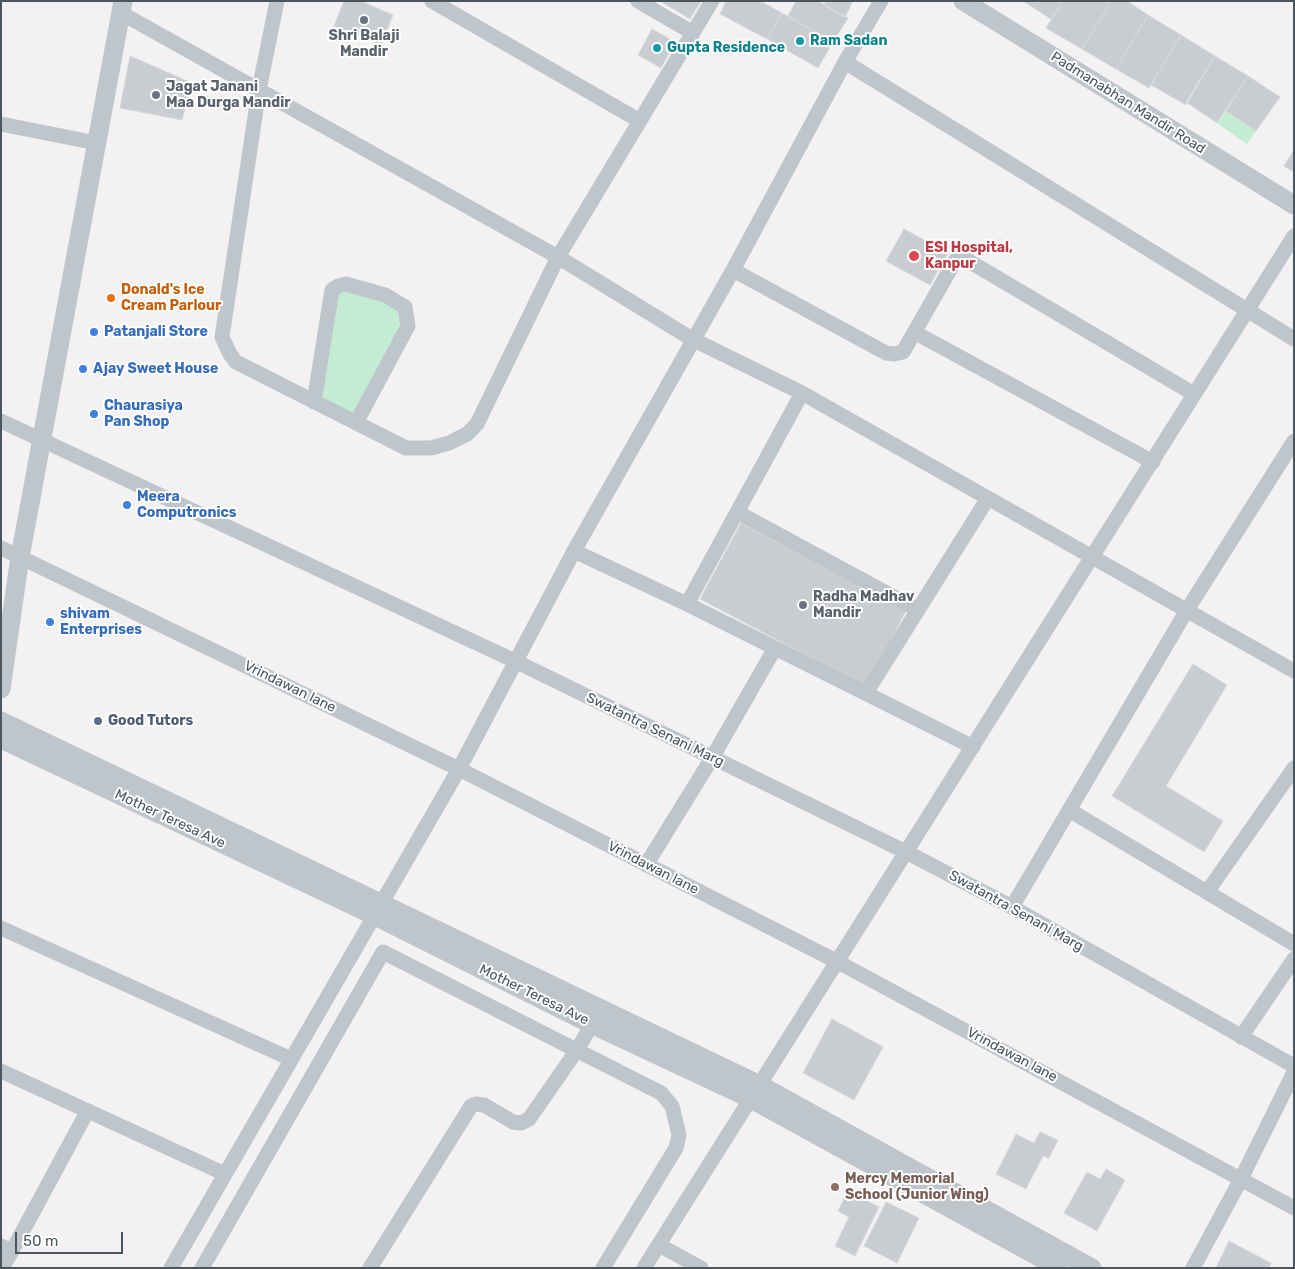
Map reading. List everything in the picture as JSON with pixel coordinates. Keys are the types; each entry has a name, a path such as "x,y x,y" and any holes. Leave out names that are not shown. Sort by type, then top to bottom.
{"street":[{"path":"277,1 259,90 222,337 236,362 406,448 431,448 449,443 467,434 477,424 558,257 712,1"},
{"path":"432,1 640,121"},
{"path":"638,1 693,33"},
{"path":"171,1268 459,769 574,551 692,339 733,270 845,62 881,1"},
{"name":"Padmanabhan Mandir Road","path":"963,1 1294,205"},
{"path":"1,689 20,557 122,7 259,90 558,257 692,339 802,393 1294,671"},
{"path":"845,62 1294,339"},
{"path":"1,124 97,143"},
{"path":"644,1268 1294,236"},
{"path":"733,270 886,353 894,354 903,352 955,261 967,260 1194,394"},
{"path":"314,402 332,290 346,284 386,295 405,307 408,326 356,422"},
{"path":"914,332 1152,462"},
{"path":"687,604 802,393"},
{"name":"Swatantra Senani Marg","path":"1,421 42,438 515,660 906,852 1012,907 1294,1066"},
{"path":"1012,907 1187,610 1294,441"},
{"path":"866,693 988,498"},
{"path":"737,512 918,610"},
{"name":"Vrindawan lane","path":"1,548 459,769 838,962 1294,1208"},
{"path":"574,551 687,604 973,747"},
{"path":"646,865 712,758 775,648"},
{"path":"1,721 378,910 756,1092 1092,1268"},
{"name":"Mother Teresa Ave","path":"1,739 378,910"},
{"path":"1207,892 1294,768"},
{"path":"1069,810 1294,944"},
{"path":"1,928 291,1059"},
{"path":"202,1268 383,952 661,1092 672,1106 678,1135 676,1148 603,1268"},
{"path":"1241,1037 1294,959"},
{"path":"370,1268 471,1106 480,1104 513,1122 521,1123 529,1119 577,1050 597,1017"},
{"path":"1,1071 225,1174"},
{"path":"1193,1268 1241,1179 1294,1072"},
{"path":"756,1092 1059,1268"},
{"path":"2,1268 7,1248 87,1112"},
{"path":"659,1245 701,1268"}],"green space":[{"path":"1226,111 1256,131 1247,144 1217,123"},
{"path":"338,288 399,307 405,326 355,419 316,400"}],"building":[{"name":"Shri Balaji Mandir","path":"344,1 361,1 393,15 381,45 334,26"},
{"path":"660,1 701,1 690,19"},
{"path":"726,1 760,1 782,13 767,39 720,14"},
{"path":"796,1 818,1 848,18 833,42 788,16"},
{"path":"826,1 853,1 845,17 824,5"},
{"path":"1023,1 1063,1 1051,19"},
{"path":"1063,1 1111,1 1082,49 1046,28"},
{"path":"1111,1 1127,1 1148,15 1116,69 1082,49"},
{"name":"Ram Sadan","path":"782,13 833,42 818,68 767,39"},
{"path":"1148,15 1181,35 1149,88 1116,69"},
{"name":"Gupta Residence","path":"652,29 675,42 661,68 638,55"},
{"path":"1181,35 1215,56 1186,105 1151,85"},
{"name":"Jagat Janani Maa Durga Mandir","path":"130,56 192,83 182,120 120,108"},
{"path":"1215,56 1248,76 1217,123 1186,102"},
{"path":"1248,76 1280,97 1256,131 1226,111"},
{"path":"1294,150 1294,172 1284,166"},
{"path":"904,229 948,253 930,285 886,261"},
{"name":"Radha Madhav Mandir","path":"741,523 906,611 866,687 700,599"},
{"path":"1193,664 1227,685 1166,786 1223,821 1204,852 1112,796"},
{"path":"832,1019 883,1047 854,1100 803,1073"},
{"path":"1040,1132 1058,1140 1049,1158 1043,1156 1026,1189 996,1174 1016,1134 1034,1143"},
{"path":"1106,1169 1125,1180 1097,1231 1064,1213 1087,1172 1100,1179"},
{"path":"848,1191 879,1207 855,1256 835,1246 849,1217 838,1211"},
{"path":"886,1202 919,1218 897,1263 864,1246"},
{"path":"1229,1241 1271,1263 1269,1268 1216,1268"}],"place":[{"name":"Shri Balaji Mandir","path":"364,20"},
{"name":"Ram Sadan","path":"800,41"},
{"name":"Gupta Residence","path":"657,48"},
{"name":"Jagat Janani Maa Durga Mandir","path":"156,95"},
{"name":"ESI Hospital, Kanpur","path":"914,256"},
{"name":"Donald's Ice Cream Parlour","path":"111,298"},
{"name":"Patanjali Store","path":"94,332"},
{"name":"Ajay Sweet House","path":"83,369"},
{"name":"Chaurasiya Pan Shop","path":"94,414"},
{"name":"Meera Computronics","path":"127,505"},
{"name":"Radha Madhav Mandir","path":"803,605"},
{"name":"shivam Enterprises","path":"50,622"},
{"name":"Good Tutors","path":"98,721"},
{"name":"Mercy Memorial School (Junior Wing)","path":"835,1187"}]}
